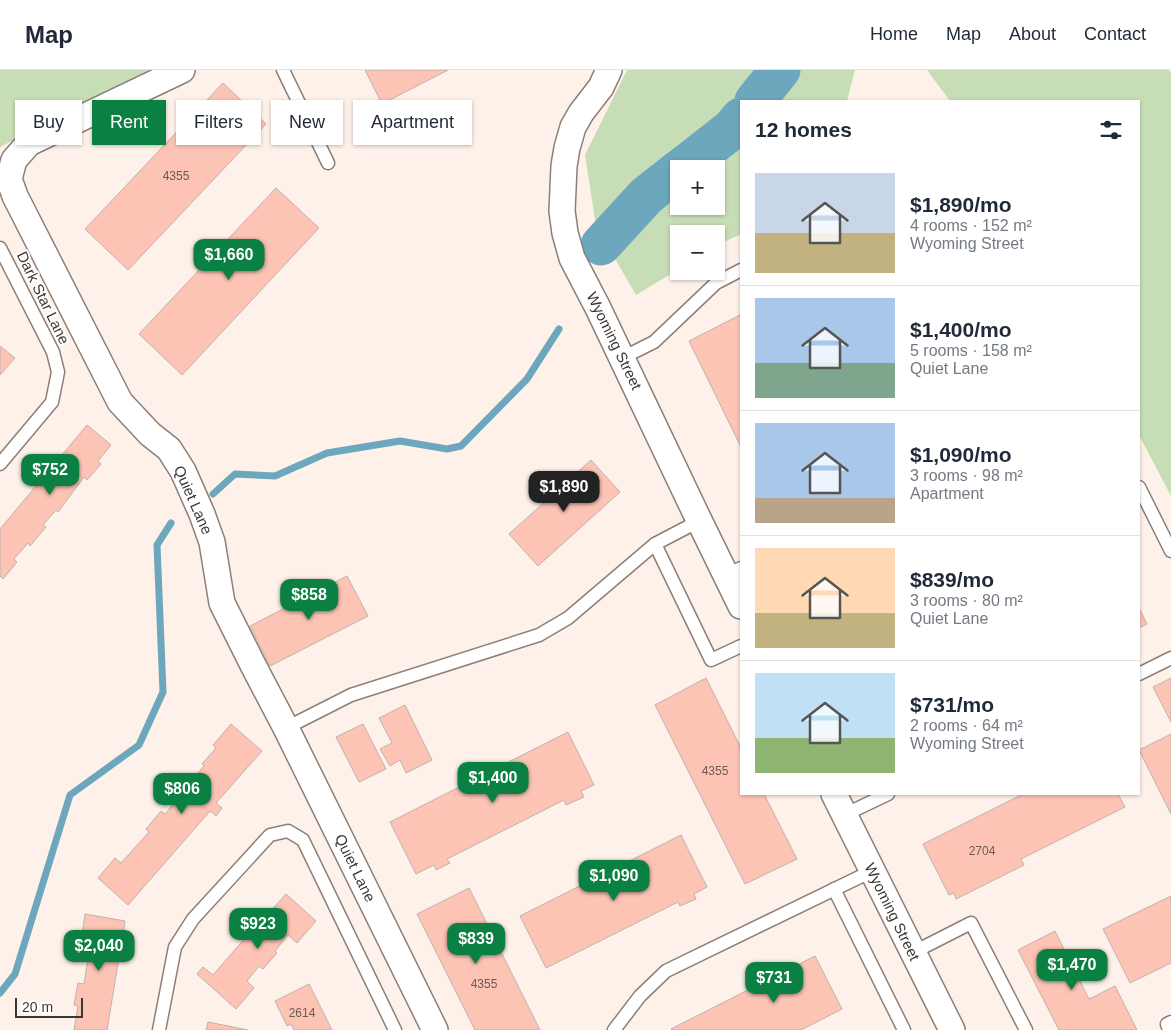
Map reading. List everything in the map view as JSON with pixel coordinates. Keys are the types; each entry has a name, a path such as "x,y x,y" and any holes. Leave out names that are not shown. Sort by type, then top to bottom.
{"street":[{"name":"Quiet Lane","path":"182,70 29,143 14,160 9,179 20,205 120,402 150,434 168,449 183,471 212,542 222,603 435,1030"},
{"name":"Wyoming Street","path":"608,70 601,87 581,113 573,128 567,148 564,166 562,211 565,233 572,258 598,308 699,521 734,572 740,601"},
{"name":"Wyoming Street","path":"839,804 952,1030"}],"lane":[{"path":"283,70 328,163"},
{"name":"Dark Star Lane","path":"0,248 53,352 58,372 52,402 0,464"},
{"path":"622,358 654,342 716,284 740,271"},
{"path":"1140,489 1171,551"},
{"path":"286,728 351,695 539,635 568,618 655,544 699,521"},
{"path":"655,544 711,660 740,646"},
{"path":"1140,674 1171,658"},
{"path":"839,804 883,795"},
{"path":"158,1030 175,947 192,918 270,835 288,831 303,840 395,1030"},
{"path":"614,1030 640,996 666,971 872,871"},
{"path":"834,889 904,1030"},
{"path":"912,953 971,923 1026,1030"},
{"path":"1169,1030 1167,1024 1171,1022"}],"green space":[{"path":"0,70 151,70 82,105 82,100 15,100 15,139 0,147"},
{"path":"627,70 855,70 847,100 740,100 740,234 725,242 725,225 670,225 670,274 636,295 596,226 585,155"},
{"path":"927,70 1168,70 1171,72 1171,496 1140,437 1140,100 949,100"}],"building":[{"path":"365,70 448,70 390,100 380,100"},
{"path":"223,83 241,100 207,100"},
{"path":"261,119 266,124 261,129"},
{"path":"176,133 176,145 246,145 128,270 85,229"},
{"path":"276,188 319,228 182,375 139,334"},
{"path":"740,315 740,445 689,341"},
{"path":"0,346 15,358 0,375"},
{"path":"87,425 111,445 98,461 101,464 87,480 84,477 58,512 56,510 43,525 46,527 30,546 28,543 14,559 17,562 3,579 0,576 0,529"},
{"path":"591,460 620,492 538,566 509,534"},
{"path":"347,576 368,616 270,666 250,626"},
{"path":"1140,610 1147,624 1140,628"},
{"path":"706,678 740,746 740,795 765,795 797,859 745,884 655,705"},
{"path":"1171,678 1171,722 1153,687"},
{"path":"405,705 432,760 406,773 400,760 390,766 380,749 392,743 379,718"},
{"path":"231,724 262,751 216,803 222,808 216,816 210,811 128,905 98,878 115,858 121,863 149,832 146,829 161,811 165,814 178,799 176,798 204,766 202,764 216,748 213,745"},
{"path":"363,724 386,769 359,782 336,737"},
{"path":"568,732 594,785 581,791 584,797 566,805 564,800 447,859 450,863 436,870 434,865 416,874 390,822"},
{"path":"1171,734 1171,814 1140,752 1140,750"},
{"path":"1021,795 1119,795 1125,807 1021,859 1024,865 956,899 954,893 949,895 923,844"},
{"path":"681,835 707,887 694,894 696,899 680,906 678,902 546,968 520,916"},
{"path":"469,888 540,1030 475,1030 417,914"},
{"path":"286,894 316,921 297,943 288,935 275,951 277,953 263,969 259,966 247,981 254,988 236,1009 197,974 203,967 213,975"},
{"path":"1171,896 1171,963 1130,983 1103,929"},
{"path":"85,914 125,921 107,1030 74,1030 78,1006 74,1005 78,983 84,984 90,945 81,943"},
{"path":"1055,931 1089,999 1115,986 1137,1030 1059,1030 1018,950"},
{"path":"815,956 842,1009 801,1030 671,1029"},
{"path":"309,984 332,1030 294,1030 291,1024 287,1026 275,1001"},
{"path":"208,1022 248,1030 206,1030"}],"waterway":[{"path":"756,100 780,70"},
{"path":"692,160 732,129 740,119"},
{"path":"601,245 646,196 670,177"},
{"path":"213,494 235,474 275,476 327,453 400,441 447,449 461,446 527,379 559,329"},
{"path":"0,993 15,974 70,795 139,745 163,692 157,545 171,523"}]}
